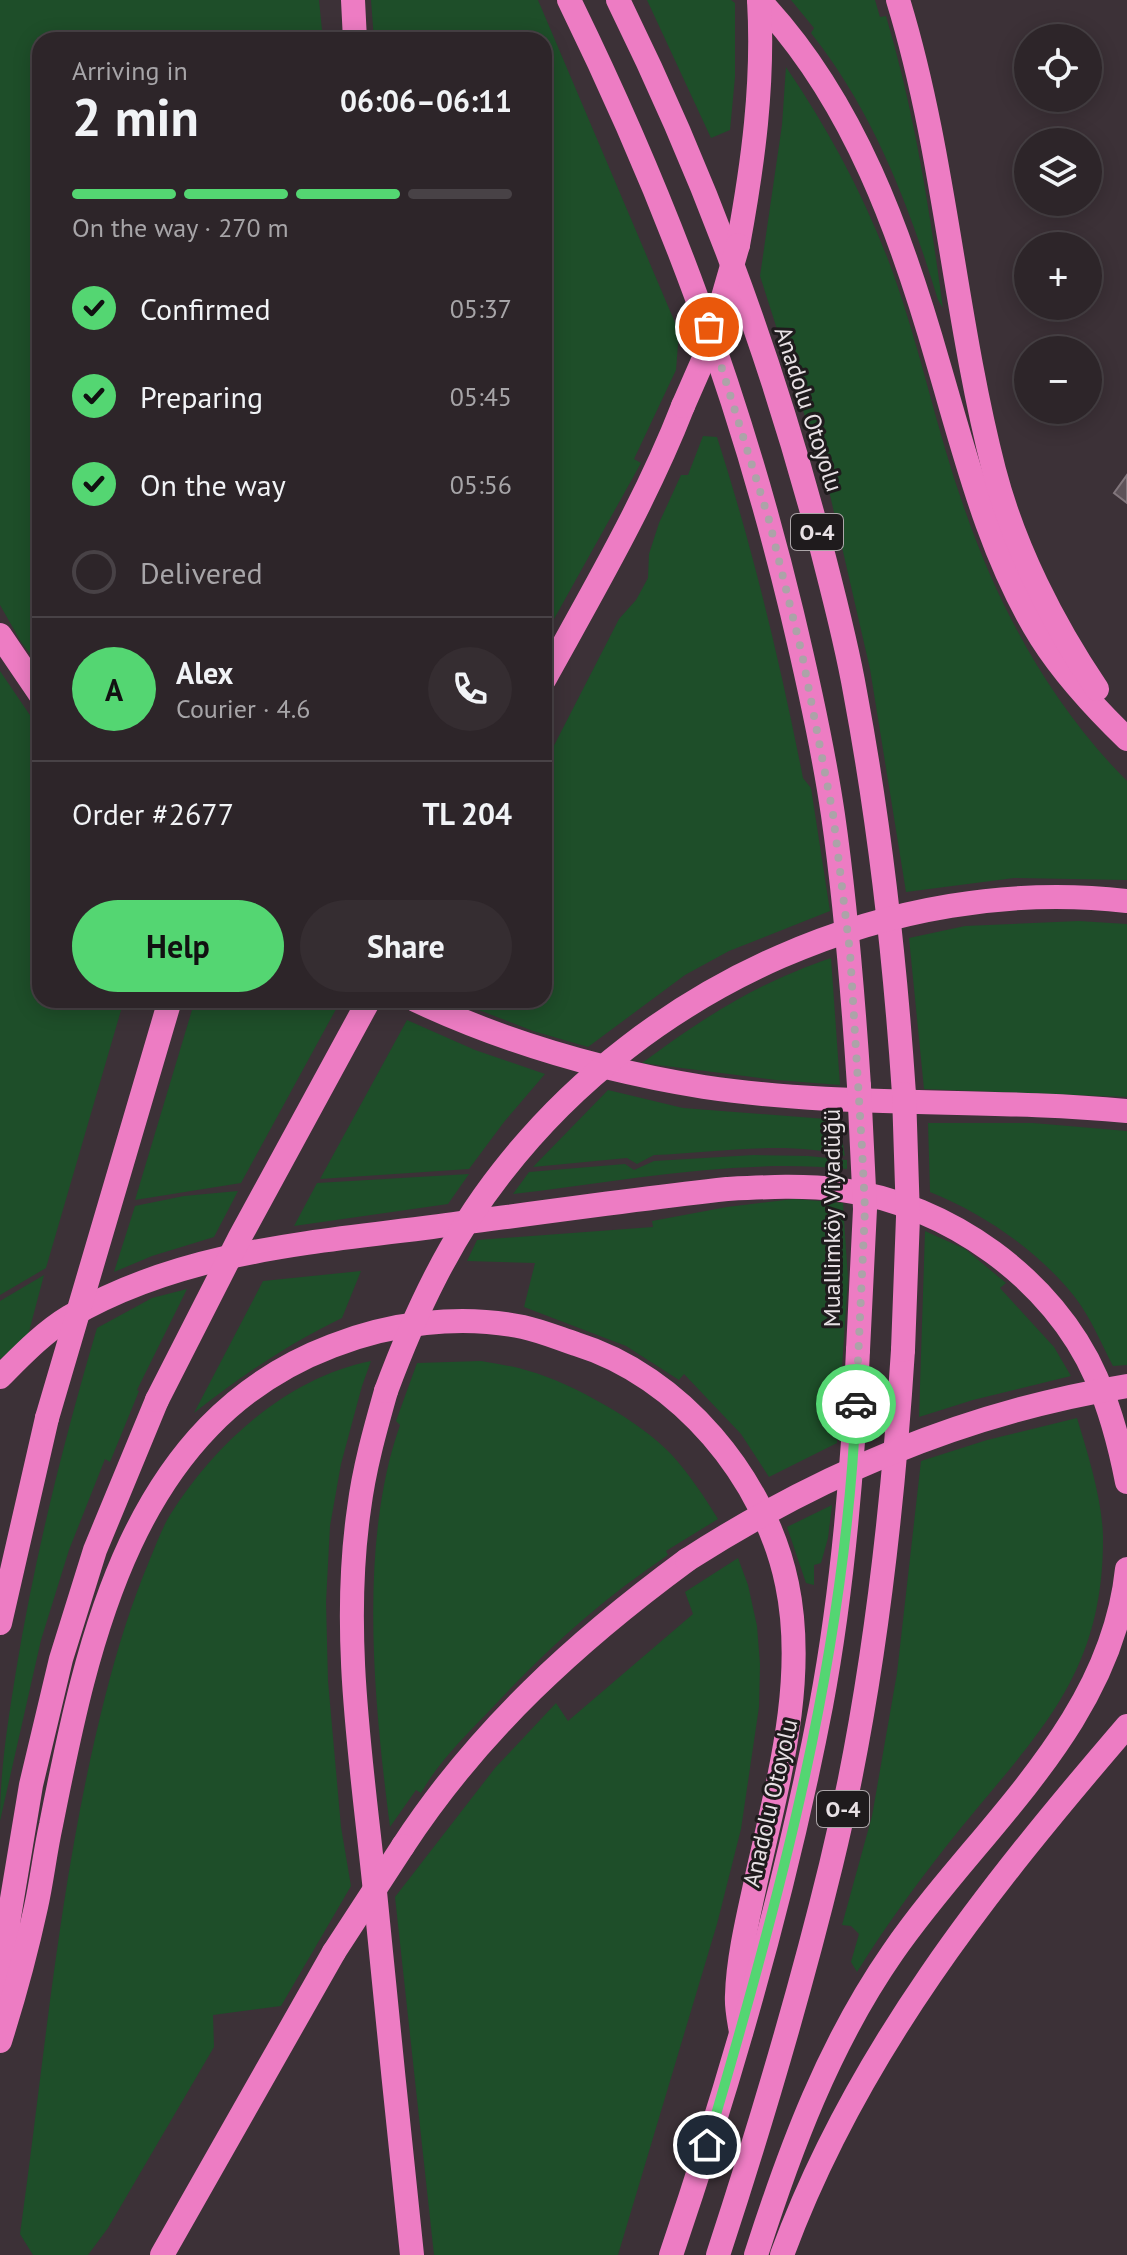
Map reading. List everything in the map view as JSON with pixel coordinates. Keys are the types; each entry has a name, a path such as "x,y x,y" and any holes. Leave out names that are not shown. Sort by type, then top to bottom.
{"highway":[{"path":"353,0 355,32"},
{"name":"Muallimköy Viyadüğü","path":"569,0 679,244 719,354 761,490 802,654 833,814 850,952 865,1209 858,1350"},
{"name":"Anadolu Otoyolu","path":"618,0 716,219 790,434 810,507 855,691 892,942 904,1094 908,1217 903,1350 893,1488 882,1578 846,1794 831,1864 790,2015 718,2255"},
{"path":"759,0 794,42 837,107 884,199 982,506 1010,576 1040,636 1071,680 1127,739"},
{"path":"552,666 669,441 708,349 738,245 751,177 760,75 759,0"},
{"path":"898,0 935,156 977,395 995,472 1022,549 1054,616 1081,666 1127,730"},
{"path":"0,635 32,682"},
{"path":"412,2255 362,1775 351,1602 366,1466 386,1391 405,1340 434,1279 502,1172 564,1101 606,1064 707,993 766,963 859,927 915,914 975,903 1044,898 1127,901"},
{"path":"0,1623 47,1418 168,1008"},
{"path":"0,2008 9,1917 31,1785 61,1659 95,1550 157,1400 240,1237 365,1008"},
{"path":"434,1008 494,1034 566,1058 705,1087 801,1096 1127,1111"},
{"path":"0,1377 66,1318 156,1276 225,1256 683,1194 727,1189 813,1187 893,1201 924,1212 983,1246 1033,1287 1060,1318 1095,1375 1115,1430 1127,1482"},
{"path":"0,2041 37,1904 61,1774 86,1664 117,1575 154,1495 195,1440 219,1416 273,1373 310,1354 351,1339 383,1330 441,1322 522,1327 587,1347 638,1371 709,1432 745,1481 766,1521 787,1584 793,1643 791,1688 779,1777 751,1904 736,1997 741,2032"},
{"name":"Anadolu Otoyolu","path":"671,2255 741,2032 785,1868 821,1704 849,1504 858,1350"},
{"path":"162,2255 334,1952 403,1846 443,1789 509,1711 553,1668 610,1617 687,1560 782,1502 910,1444 985,1418 1127,1386"},
{"path":"756,2255 809,2107 845,2030 893,1951 1048,1757 1073,1721 1105,1659 1127,1569"},
{"path":"782,2255 835,2131 901,2016 930,1972 1005,1875 1127,1726"}],"green space":[{"path":"0,0 319,0 322,32 32,32 32,656 0,605"},
{"path":"371,0 538,0 552,32 373,32"},
{"path":"647,0 731,0 735,3 735,77 730,130 711,138"},
{"path":"791,0 875,0 880,17 886,16 920,161 943,308 915,229 871,127 853,94 811,33 814,28"},
{"path":"552,33 679,332 676,370 634,459 641,463 552,623"},
{"path":"786,67 845,165 892,270 946,453 995,586 1053,690 1075,722 1127,781 1127,880 1014,878 906,892 870,669 830,495 760,276 782,125"},
{"path":"703,436 717,437 754,564 803,778 811,788 830,911 729,951 685,975 588,1047 533,1031 474,1008 552,1008 552,749 619,619 636,600 648,578 649,554 659,523 681,475 688,475"},
{"path":"0,671 32,718 32,1008 122,1008 46,1268 0,1295"},
{"path":"1079,921 1127,924 1127,1097 924,1089 909,938 965,926"},
{"path":"831,958 840,1085 642,1063 688,1030 755,990"},
{"path":"193,1008 337,1008 241,1183 135,1200"},
{"path":"407,1020 475,1050 545,1074 469,1169 320,1179"},
{"path":"608,1090 683,1108 839,1120 845,1156 823,1151 775,1148 654,1155 637,1164 627,1158 533,1167"},
{"path":"928,1123 1033,1123 1127,1131 1127,1365 1113,1366 1080,1304 1060,1279 1027,1249 989,1222 930,1192"},
{"path":"754,1155 847,1160 847,1169 763,1166 721,1169 513,1194 529,1172 625,1164 634,1170 654,1161"},
{"path":"469,1174 448,1204 294,1226 317,1183"},
{"path":"238,1191 214,1237 152,1256 114,1272 135,1206 184,1196"},
{"path":"794,1199 843,1203 848,1279 837,1443 769,1477 741,1434 684,1374 679,1380 626,1346 524,1307 535,1263 467,1261 477,1240 653,1227 652,1221"},
{"path":"925,1231 965,1249 1006,1283 1000,1288 1054,1347 1071,1376 919,1417"},
{"path":"361,1271 342,1318 265,1361 194,1413 263,1281"},
{"path":"44,1275 27,1339 0,1359 0,1301"},
{"path":"187,1289 137,1390 110,1462 105,1459 69,1550 41,1640 0,1821 7,1727 32,1584 62,1455 97,1328 152,1298"},
{"path":"371,1361 341,1464 330,1526 326,1602 328,1681 341,1827 351,1886 281,2006 213,2015 214,2047 108,2228 88,2255 33,2255 20,2234 65,1897 89,1763 105,1697 137,1593 170,1515 208,1463 231,1440 282,1398 310,1382"},
{"path":"481,1361 517,1368 565,1385 642,1429 671,1454 718,1519 666,1551 668,1555 620,1589 554,1646 454,1748 421,1793 416,1790 390,1827 379,1729 373,1624 378,1521 400,1425 396,1421 417,1363"},
{"path":"1077,1418 1097,1492 1103,1536 1100,1584 1092,1626 1079,1663 1041,1729 919,1881 857,1972 851,1962 859,1934 851,1926 842,1925 872,1816 897,1673 921,1461 987,1440"},
{"path":"832,1505 821,1563 814,1565 814,1585 806,1583 787,1527"},
{"path":"738,1558 757,1626 760,1664 759,1707 741,1829 717,1924 618,2255 434,2255 395,1897 495,1768 556,1703 568,1721 693,1614 685,1592"}],"building":[{"path":"1127,475 1127,503 1114,493"}],"way so far":[{"path":"709,327 769,520 802,654 833,814 850,952 865,1209 856,1404"}],"route":[{"path":"707,2145 768,1934 821,1704 849,1504 856,1404"}]}
